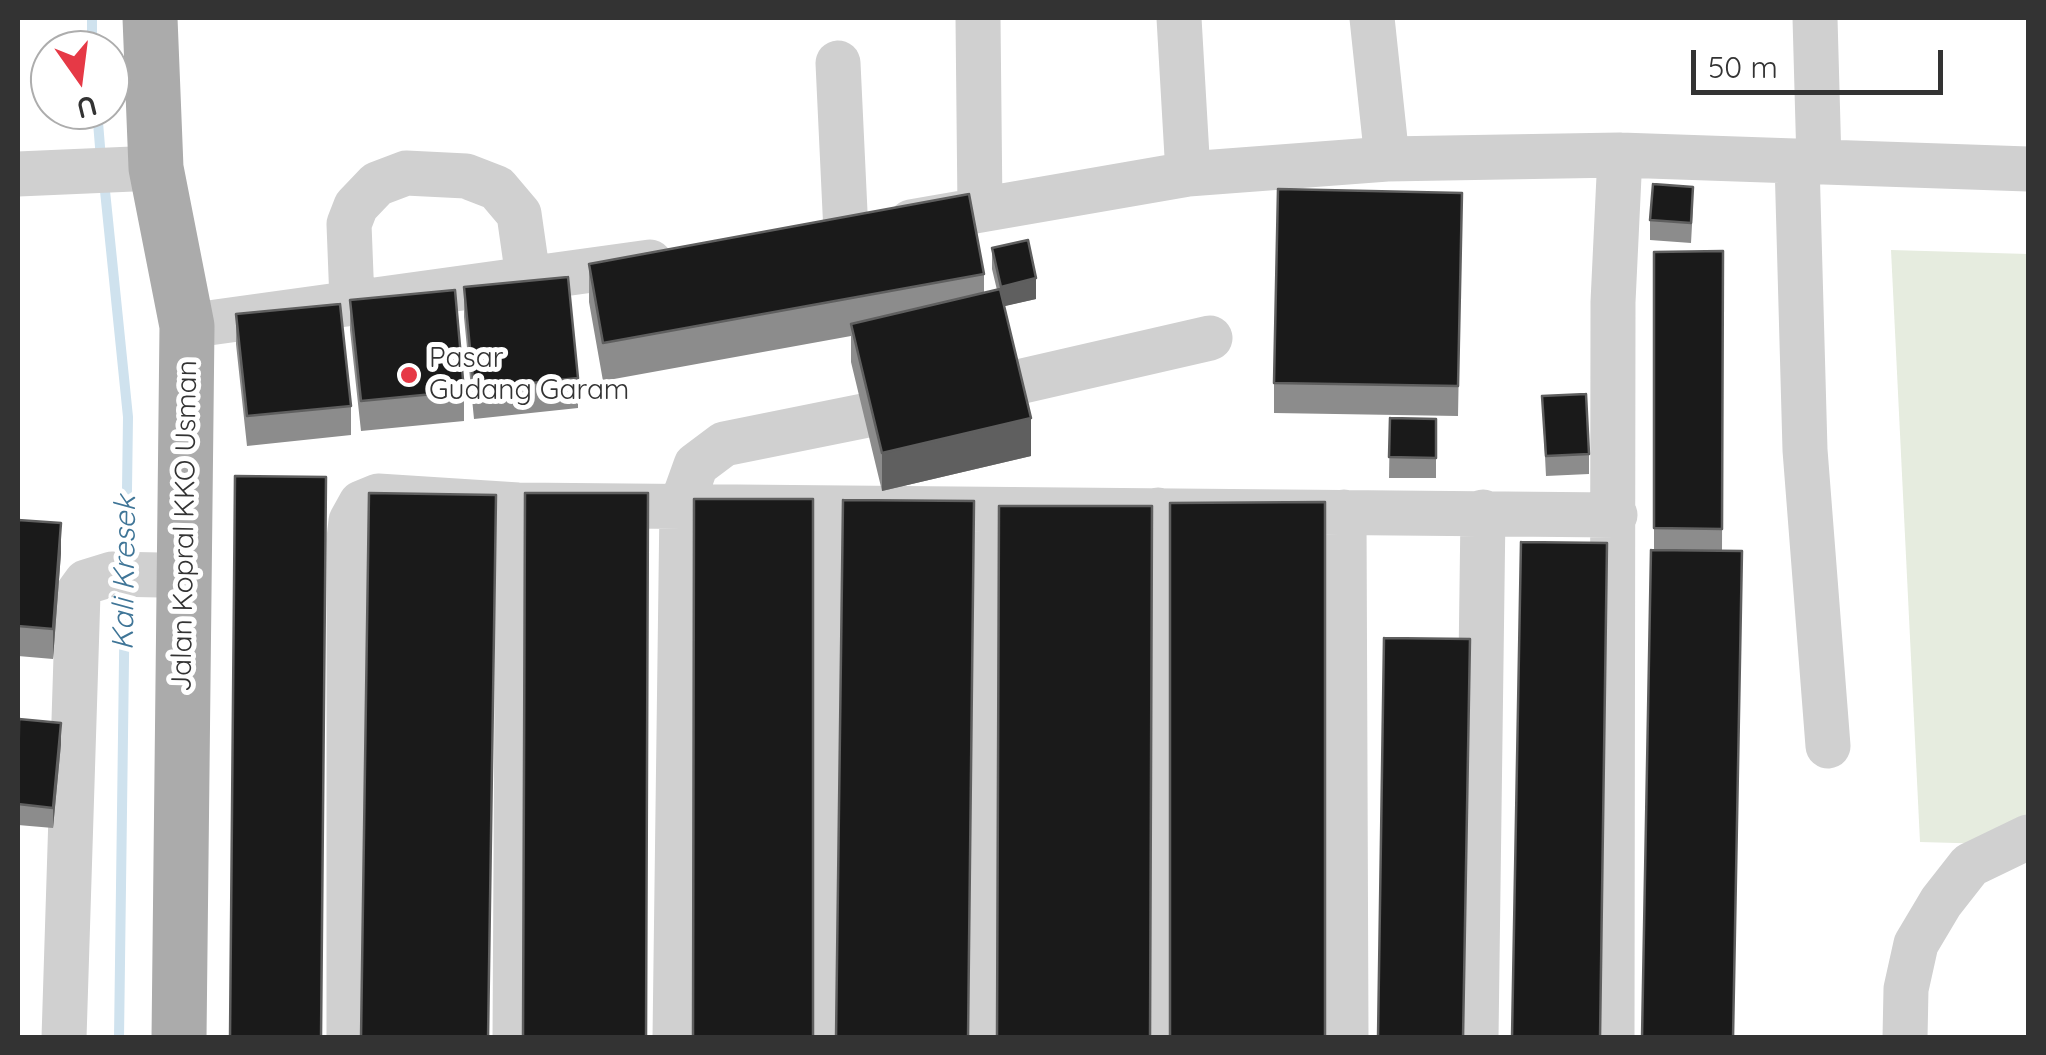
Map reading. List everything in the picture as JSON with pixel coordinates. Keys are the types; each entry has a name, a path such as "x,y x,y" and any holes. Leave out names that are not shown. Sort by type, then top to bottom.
{"main road":[{"name":"Jalan Kopral KKO Usman","path":"150,18 128,171 187,326 173,578 179,1038"}],"street":[{"path":"978,18 980,210"},
{"path":"1179,18 1188,174"},
{"path":"1372,18 1387,159"},
{"path":"1815,18 1808,162 1805,450 1828,746"},
{"path":"838,63 827,236 1188,174 1387,159 1620,155 2028,169"},
{"path":"1612,1038 1613,302 1620,155"},
{"path":"18,174 128,171"},
{"path":"352,300 349,224 356,206 377,184 406,173 466,176 497,188 520,214 528,278"},
{"path":"187,326 352,300 693,257"},
{"path":"1014,382 1210,338"},
{"path":"676,1038 682,504 696,465 724,444 864,416"},
{"path":"349,1038 351,522 361,503 378,496 518,504 1615,515"},
{"path":"515,1038 518,504"},
{"path":"827,1038 831,508"},
{"path":"982,1038 988,510"},
{"path":"1155,1038 1158,510"},
{"path":"1344,512 1346,1038"},
{"path":"1476,1038 1482,512"},
{"path":"64,1038 78,594 86,582 112,574 173,578"},
{"path":"1905,1038 1906,989 1916,944 1970,865 2028,837"}],"shaded area":[{"path":"1891,250 2028,254 2028,845 1920,842"}],"building":[{"path":"1653,184 1693,187 1691,223 1650,220"},
{"path":"1278,189 1462,193 1458,386 1274,383"},
{"path":"969,194 984,274 603,343 589,264"},
{"path":"1028,240 1036,278 1001,287 992,248"},
{"path":"1723,251 1722,529 1654,528 1654,252"},
{"path":"568,277 578,378 474,389 464,287"},
{"path":"1000,289 1031,418 882,453 851,324"},
{"path":"455,290 464,391 361,401 350,300"},
{"path":"340,304 351,406 247,416 236,314"},
{"path":"1586,394 1589,454 1546,456 1542,396"},
{"path":"1390,418 1436,419 1436,458 1389,457"},
{"path":"235,476 326,477 321,1038 230,1038"},
{"path":"369,493 496,495 488,1038 361,1038"},
{"path":"525,493 648,493 646,1038 523,1038"},
{"path":"694,499 813,499 813,1038 693,1038"},
{"path":"843,500 974,501 968,1038 836,1038"},
{"path":"1325,502 1325,1038 1170,1038 1170,503"},
{"path":"999,506 1152,506 1150,1038 997,1038"},
{"path":"18,520 61,523 53,629 18,626"},
{"path":"1521,542 1607,543 1600,1038 1512,1038"},
{"path":"1651,550 1742,551 1733,1038 1642,1038"},
{"path":"1384,638 1470,639 1463,1038 1378,1038"},
{"path":"19,719 61,723 53,808 18,804"}],"waterway":[{"name":"Kali Kresek","path":"92,18 92,30"},
{"name":"Kali Kresek","path":"99,130 101,159"},
{"name":"Kali Kresek","path":"104,181 128,417 126,562"},
{"name":"Kali Kresek","path":"119,1038 125,584"}],"place":[{"name":"Pasar Gudang Garam","path":"409,375"}]}
